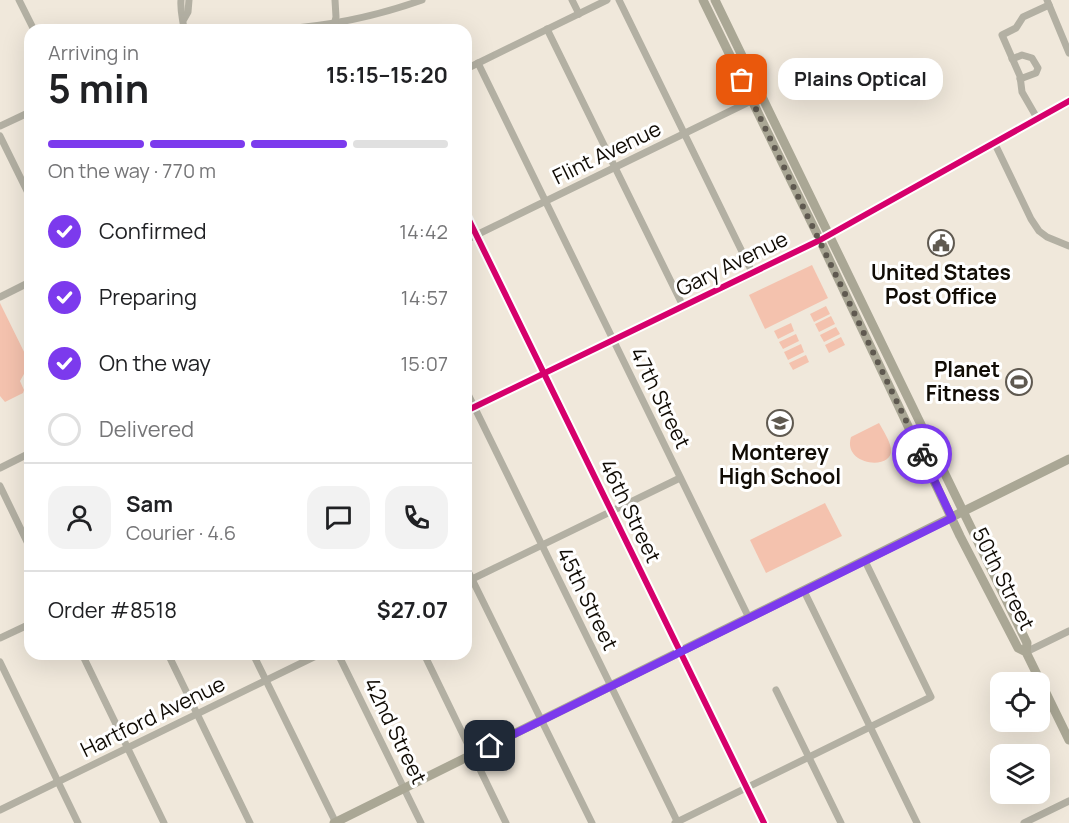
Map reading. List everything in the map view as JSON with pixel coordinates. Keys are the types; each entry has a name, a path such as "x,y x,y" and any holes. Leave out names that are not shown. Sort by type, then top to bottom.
{"main road":[{"name":"50th Street","path":"703,0 820,240 979,576 1018,648 1026,652"},
{"name":"50th Street","path":"715,0 965,511 1027,643 1026,652 1069,740"},
{"path":"335,823 1069,459"}],"street":[{"path":"20,0 31,24"},
{"path":"181,0 180,12 184,24"},
{"path":"184,19 188,12 189,0"},
{"path":"334,24 335,0"},
{"path":"341,24 422,0"},
{"path":"572,0 579,14"},
{"path":"472,66 608,0"},
{"path":"619,0 752,273"},
{"path":"1037,118 1022,92 1020,79 1002,35 1016,28 1023,17 1048,3 1069,53"},
{"path":"547,29 683,306"},
{"path":"1012,58 1022,55 1032,58 1038,68 1036,73 1020,79"},
{"name":"47th Street","path":"478,63 749,618"},
{"name":"Flint Avenue","path":"472,237 762,95"},
{"name":"Gary Avenue","path":"472,408 830,235 1069,101"},
{"path":"0,126 24,115"},
{"path":"0,136 24,185"},
{"path":"994,142 1039,231 1069,246"},
{"name":"46th Street","path":"472,225 764,823"},
{"path":"0,297 24,285"},
{"name":"45th Street","path":"472,401 677,823"},
{"path":"0,468 24,456"},
{"path":"472,580 680,478"},
{"path":"0,486 24,536"},
{"path":"677,823 931,698 865,561"},
{"path":"472,585 592,823"},
{"path":"804,591 917,823"},
{"path":"0,638 24,627"},
{"path":"1026,652 1069,631"},
{"path":"85,660 164,823"},
{"path":"171,660 250,823"},
{"path":"256,660 335,823"},
{"name":"Hartford Avenue","path":"0,810 308,660"},
{"name":"42nd Street","path":"341,660 421,823"},
{"path":"427,660 507,823"},
{"path":"0,662 78,823"},
{"path":"776,690 842,823"},
{"path":"1024,823 1069,801"}],"shaded area":[{"path":"812,265 828,298 765,329 749,295"},
{"path":"0,303 24,352 24,374 20,381 24,390 23,393 5,402 0,396"},
{"path":"826,306 830,314 814,322 810,314"},
{"path":"831,316 835,324 819,332 815,324"},
{"path":"791,323 794,331 778,339 774,331"},
{"path":"836,327 840,334 824,342 820,335"},
{"path":"796,334 799,341 783,349 779,342"},
{"path":"841,337 845,345 829,353 825,345"},
{"path":"801,344 804,352 788,360 784,352"},
{"path":"806,355 809,362 793,370 789,363"},
{"path":"879,423 891,449 890,456 877,463 860,459 850,447 851,437"},
{"path":"825,503 842,536 766,573 750,540"}],"cycle path":[{"path":"472,408 820,240 1069,101"},
{"path":"472,226 764,823"}],"way so far":[{"path":"742,80 922,454"}],"place":[{"name":"Plains Optical","path":"742,80"},
{"name":"United States Post Office","path":"941,243"},
{"name":"Planet Fitness","path":"1019,382"},
{"name":"Monterey High School","path":"780,423"}],"route":[{"path":"490,746 952,518 922,454"}]}
